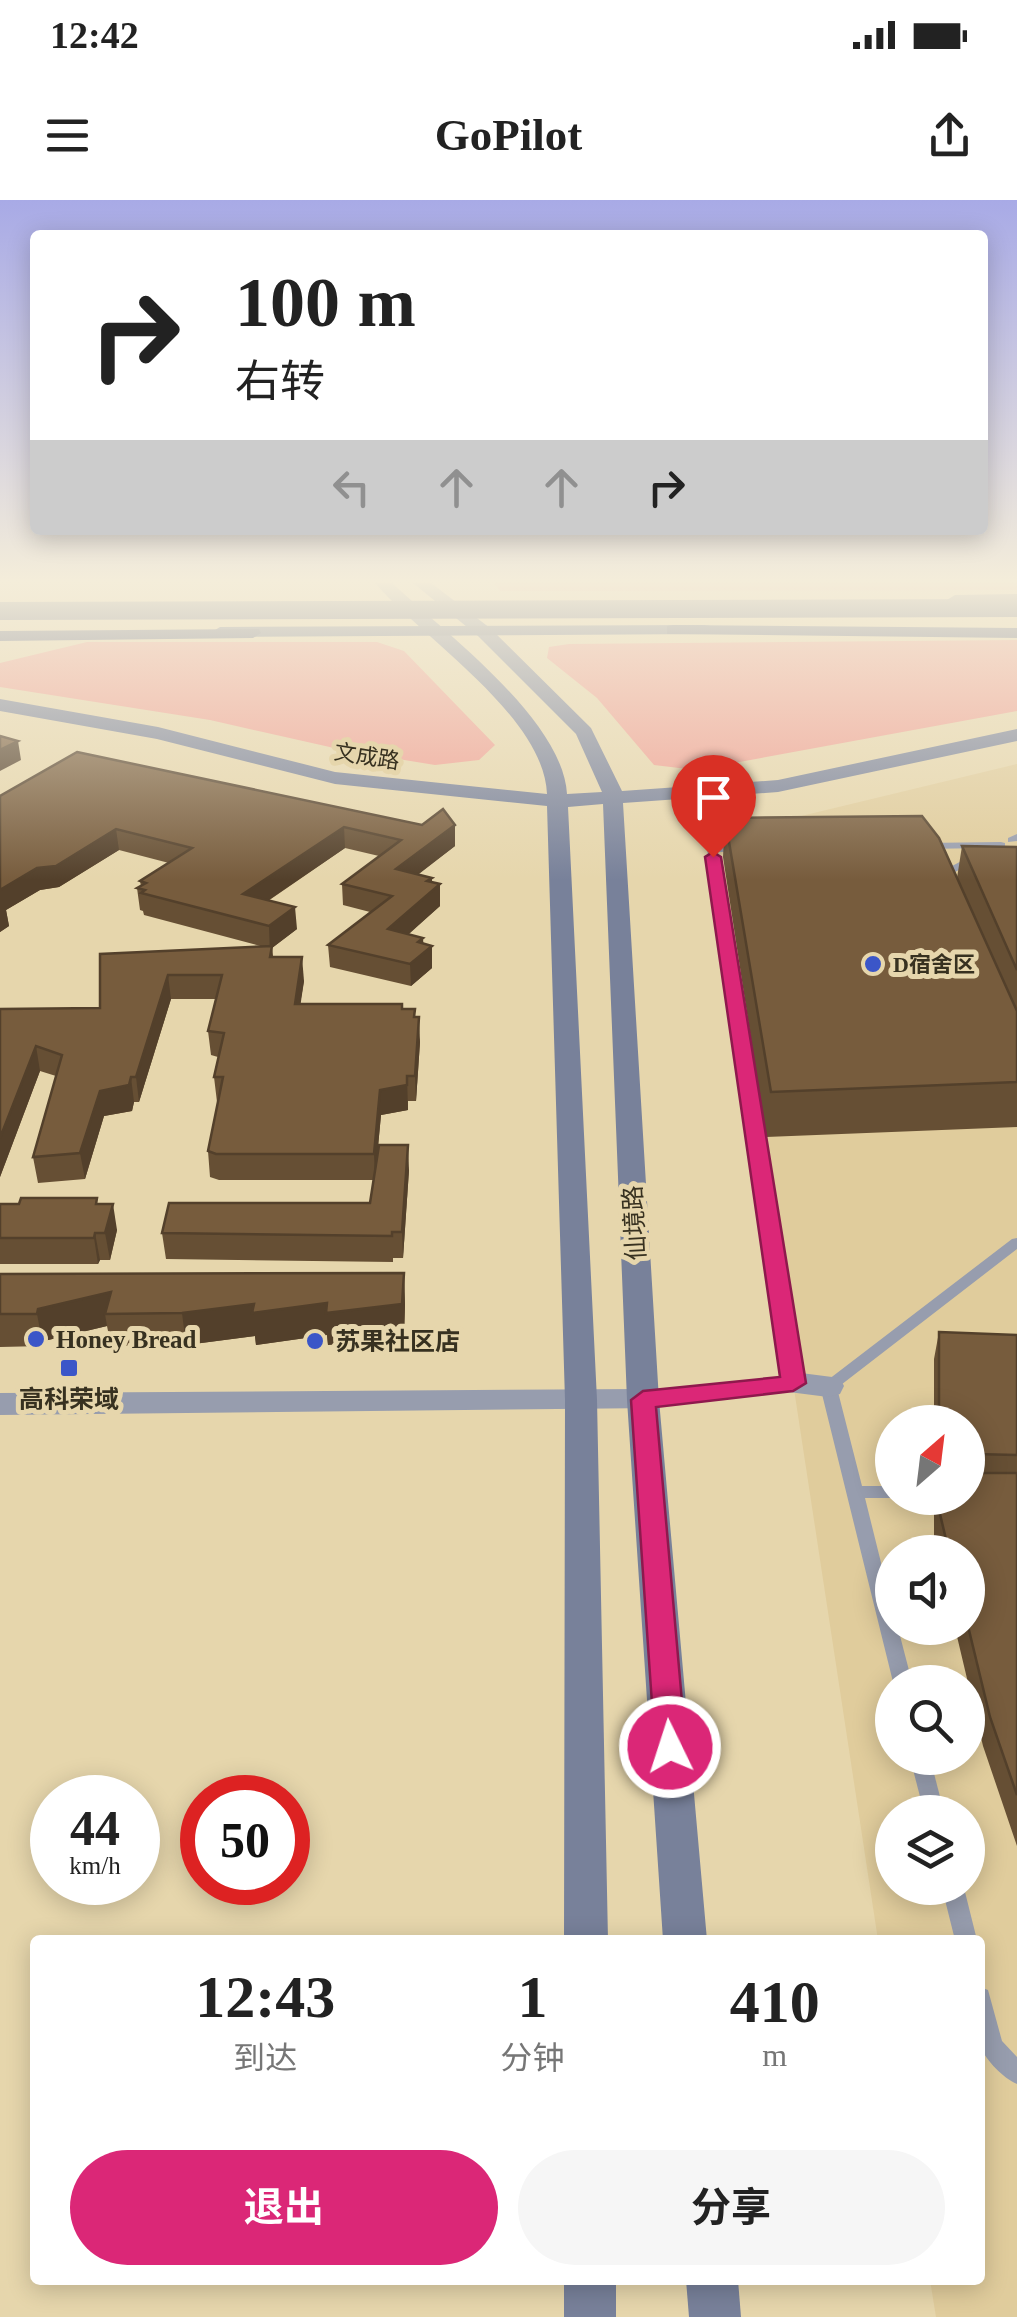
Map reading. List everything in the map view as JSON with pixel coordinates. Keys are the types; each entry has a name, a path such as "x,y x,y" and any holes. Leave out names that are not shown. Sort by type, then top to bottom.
{"main road":[{"path":"481,682 542,746 558,794 580,1400 586,1935"},
{"name":"仙境路","path":"534,682 584,732 612,794 643,1400 685,1935"},
{"name":"文成路","path":"0,696 116,714 393,774 558,794"},
{"name":"文成路","path":"0,705 158,733 335,778 428,792 612,794"},
{"path":"612,794 766,774 1017,724"},
{"path":"612,794 778,786 1017,735"},
{"path":"590,2285 590,2317"},
{"path":"712,2285 714,2317"}],"street":[{"path":"793,1383 828,1386"},
{"path":"0,1404 643,1400"}],"lane":[{"path":"900,847 1012,841"},
{"path":"940,876 1012,841"},
{"path":"920,846 948,894"},
{"path":"643,1400 793,1383 712,849 750,848"},
{"path":"898,1665 828,1386 1015,1246"},
{"path":"854,1492 875,1492"},
{"path":"957,1905 965,1935"},
{"path":"985,2018 992,2047 1017,2073"}],"shaded area":[{"path":"0,682 434,682 495,745 479,760 435,765 343,750 210,720 0,687"},
{"path":"577,682 1017,682 1017,711 696,770 654,765 597,698"},
{"path":"1017,764 1017,2317 936,2317 931,2285 985,2285 985,1935 877,1935 710,838"}],"building":[{"path":"0,736 18,741 0,750"},
{"path":"77,752 422,825 443,809 455,825 396,869 432,878 427,881 440,884 388,929 423,938 418,942 432,946 410,964 328,945 392,896 342,884 401,840 344,827 243,894 295,907 269,926 141,893 145,890 137,888 146,883 140,881 192,848 116,829 56,866 37,868 0,890 0,796"},
{"name":"D宿舍区","path":"922,816 939,838 1017,1011 1017,1082 771,1092 725,818"},
{"path":"962,846 1017,847 1017,970"},
{"path":"272,946 270,957 302,957 295,1004 402,1004 402,1009 415,1009 414,1017 419,1017 415,1076 407,1076 407,1085 380,1090 374,1154 208,1151 223,1077 214,1077 224,1033 208,1031 222,975 168,975 136,1077 131,1077 129,1085 100,1091 80,1153 33,1157 62,1055 36,1046 0,1138 0,1009 100,1008 100,954"},
{"path":"379,1145 408,1145 402,1232 392,1232 392,1236 162,1233 169,1203 370,1203"},
{"path":"21,1198 97,1198 96,1204 113,1204 105,1233 95,1233 94,1238 0,1238 0,1204 19,1204"},
{"path":"404,1273 402,1304 326,1313 327,1303 252,1313 254,1304 182,1313 105,1314 111,1292 38,1309 37,1314 0,1314 0,1274"},
{"path":"939,1332 1017,1335 1017,1455 985,1454 985,1405 939,1405"},
{"path":"985,1473 1017,1473 1017,1795 990,1717 985,1665 977,1665 973,1645 985,1645 985,1535 945,1535 940,1515 985,1515"}],"place":[{"name":"D宿舍区","path":"873,964"},
{"name":"Honey Bread","path":"36,1339"},
{"name":"苏果社区店","path":"315,1341"},
{"name":"高科荣域","path":"69,1368"}],"route":[{"path":"670,1747 643,1400 793,1383 713,857"}]}
